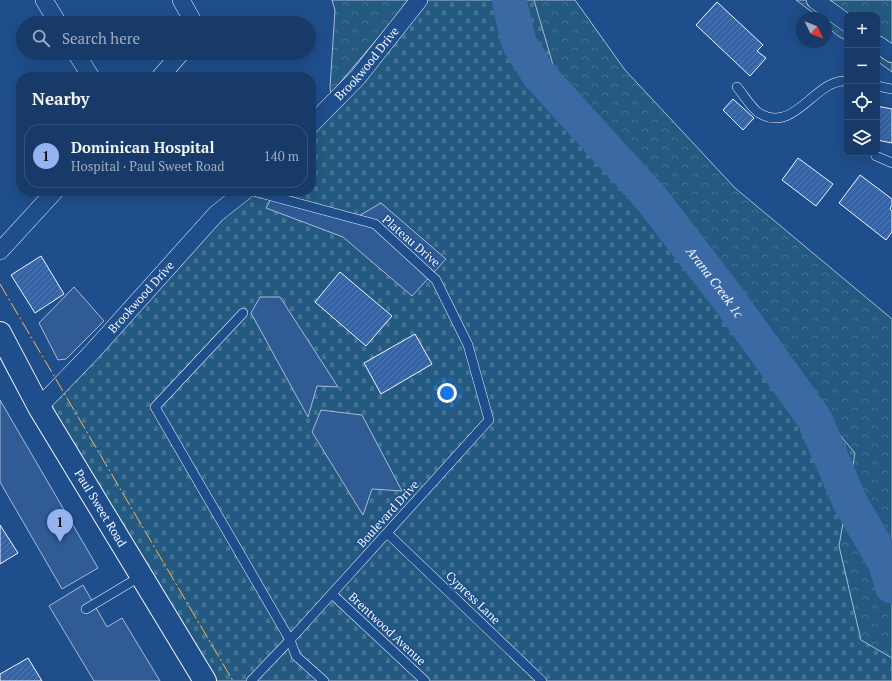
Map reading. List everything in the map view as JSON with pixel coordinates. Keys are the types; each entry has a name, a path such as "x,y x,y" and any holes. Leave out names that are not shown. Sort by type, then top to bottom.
{"street":[{"path":"44,0 54,16"},
{"path":"181,0 190,16"},
{"name":"Brookwood Drive","path":"316,120 358,77 419,0"},
{"path":"815,0 844,21"},
{"path":"880,46 892,54"},
{"path":"80,60 88,72"},
{"path":"164,72 175,60"},
{"path":"0,251 50,196"},
{"name":"Brookwood Drive","path":"39,407 93,351 216,214 239,196"},
{"name":"Paul Sweet Road","path":"0,333 39,407 204,681"}],"lane":[{"path":"737,87 758,113 772,119 788,116 832,84 844,82"},
{"path":"880,87 892,89"},
{"path":"876,156 892,163"},
{"name":"Plateau Drive","path":"271,196 374,224 436,280 468,345"},
{"path":"243,313 154,407 290,640 296,656 324,681"},
{"name":"Boulevard Drive","path":"251,681 332,594 488,420 468,345"},
{"name":"Cypress Lane","path":"387,533 541,681"},
{"path":"86,608 141,576"},
{"name":"Brentwood Avenue","path":"332,594 425,681"}],"green space":[{"path":"332,0 575,0 625,70 735,188 892,319 892,681 316,195 316,175 335,112 330,88 335,10"},
{"path":"410,0 534,0 568,116 855,453 839,546 861,640 892,658 892,681 199,681 39,402 231,196 316,196 316,111"},
{"path":"796,0 892,0 892,72 880,63 880,12 844,12 844,39 832,31 832,12 812,12"}],"shaded area":[{"path":"271,199 350,221 381,203 446,259 412,296 343,237 266,208"},
{"path":"74,287 104,321 66,359 58,360 39,323"},
{"path":"260,297 280,297 338,387 317,386 308,417 251,313"},
{"path":"0,400 98,568 62,589 0,482"},
{"path":"321,410 362,415 402,491 372,489 363,515 312,432"},
{"path":"83,585 107,627 122,618 160,681 94,681 49,606"}],"building":[{"path":"717,2 763,45 757,51 766,58 750,76 696,25"},
{"path":"733,99 754,118 743,130 723,110"},
{"path":"880,107 892,109 892,143 880,141"},
{"path":"798,158 833,184 816,206 782,180"},
{"path":"860,175 892,199 890,209 892,211 892,232 886,240 839,203"},
{"path":"41,256 64,294 35,313 11,275"},
{"path":"340,272 392,316 366,346 315,302"},
{"path":"415,334 432,364 381,394 364,363"},
{"path":"0,525 18,553 0,564"},
{"path":"28,658 42,681 0,681 0,674"}],"waterway":[{"name":"Arana Creek 1c","path":"509,0 519,43 539,75 650,197 724,293 814,418 851,504 886,564 892,586"}],"power":[{"path":"0,284 233,681"}],"place":[{"name":"Dominican Hospital","path":"60,542"}]}
